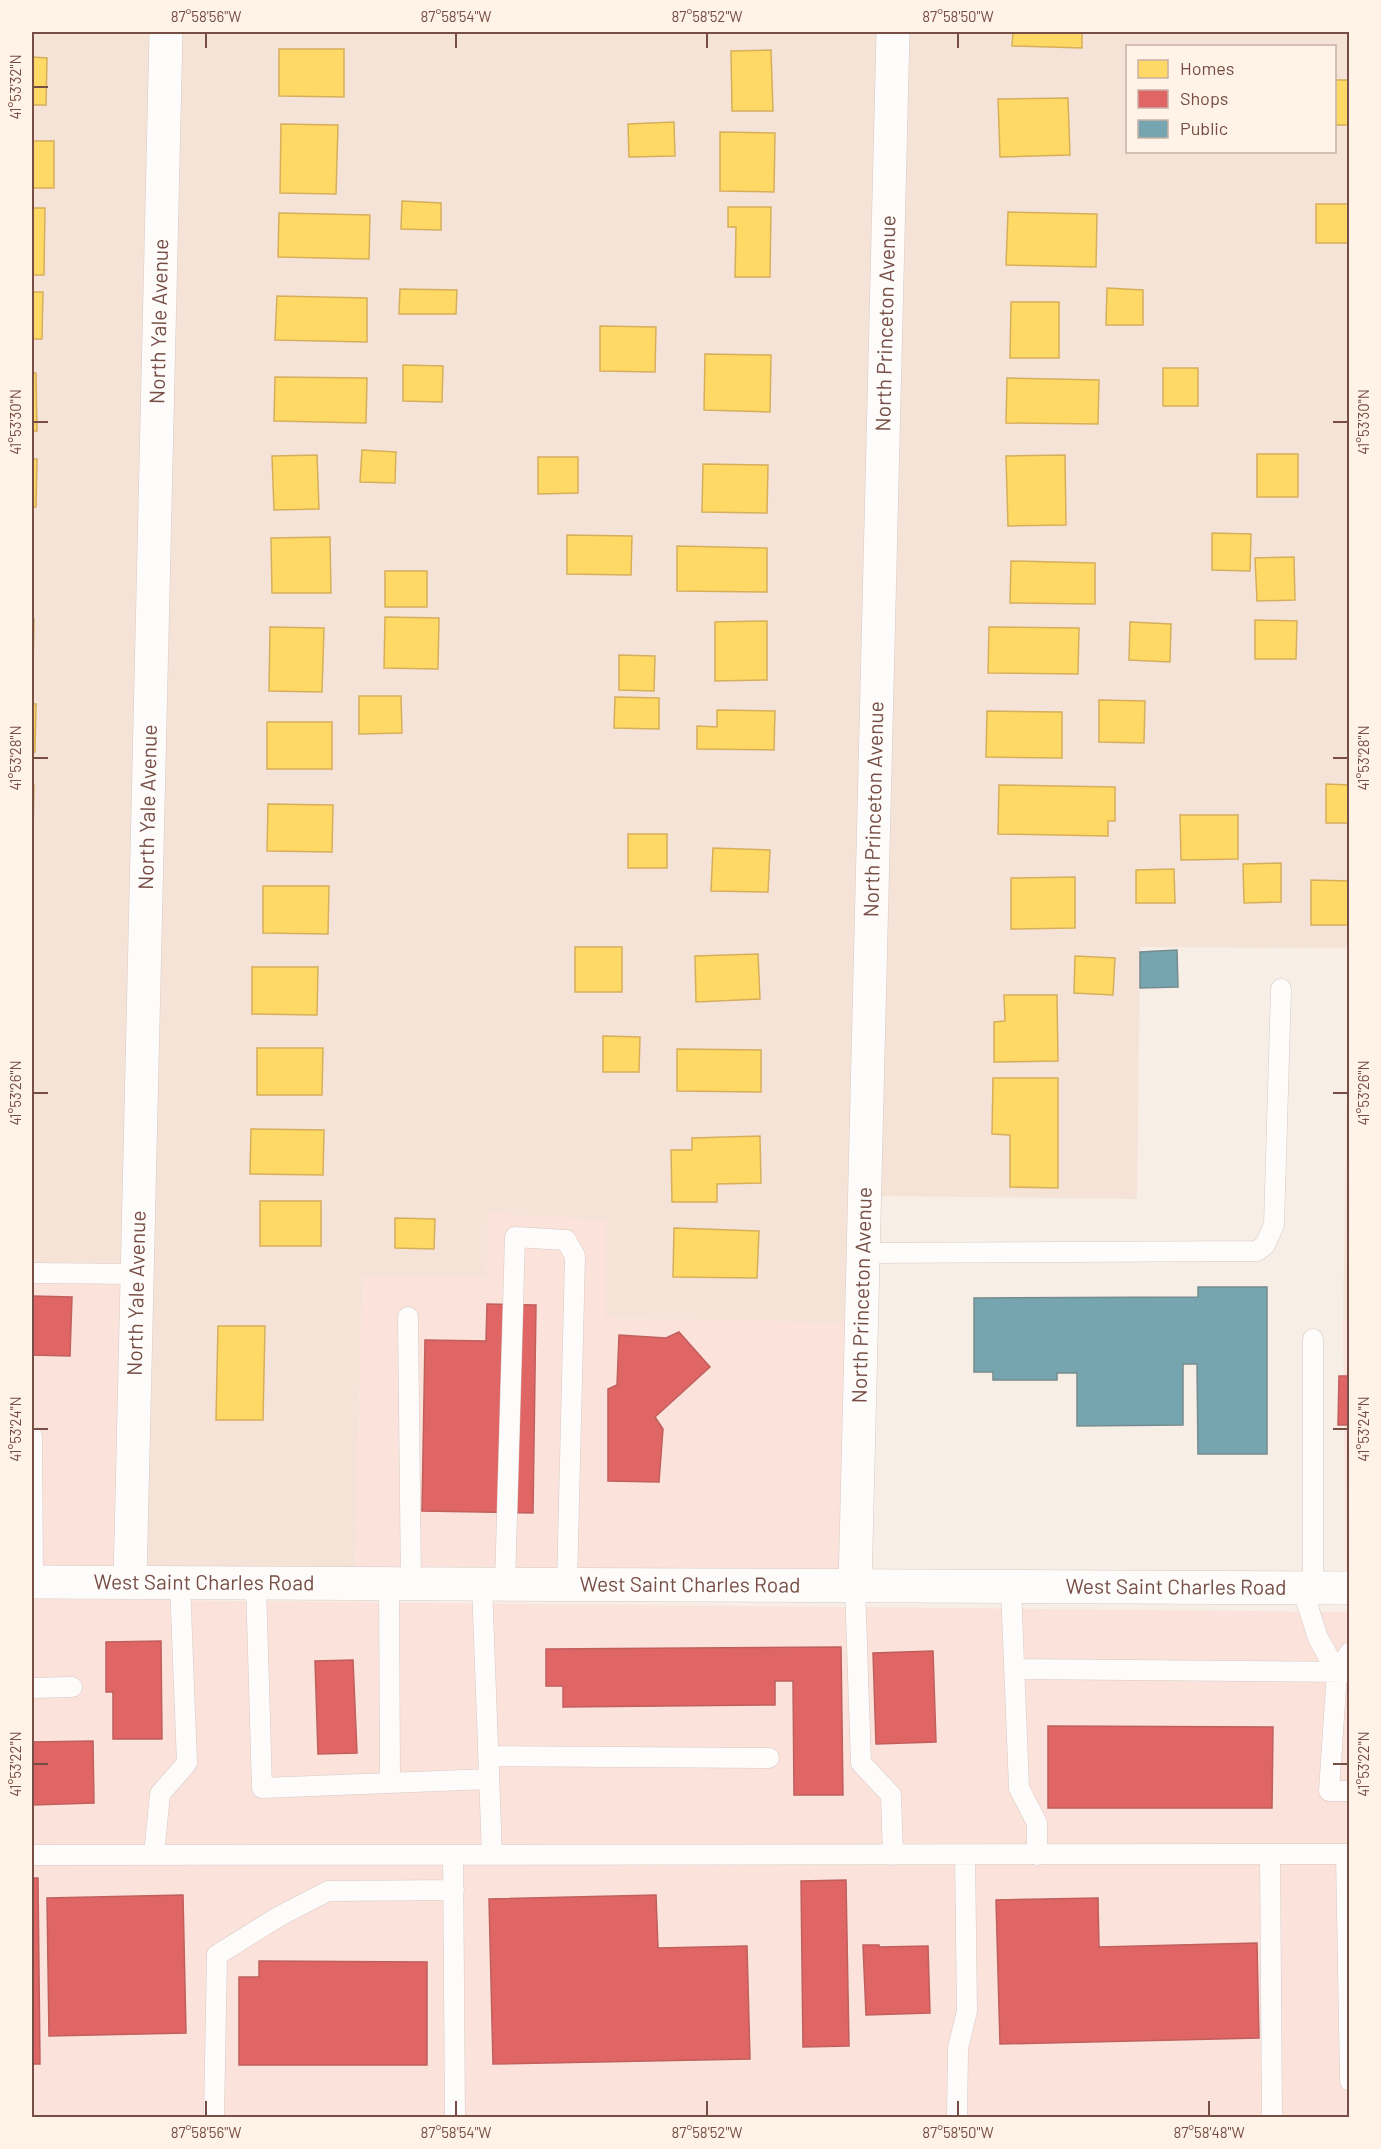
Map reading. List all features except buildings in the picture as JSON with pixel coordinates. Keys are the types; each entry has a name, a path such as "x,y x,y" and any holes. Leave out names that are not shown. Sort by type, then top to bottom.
{"street":[{"name":"North Yale Avenue","path":"130,1583 166,32"},
{"name":"North Princeton Avenue","path":"855,1587 893,32"},
{"name":"West Saint Charles Road","path":"32,1582 1350,1588"}],"lane":[{"path":"863,1253 1257,1251 1265,1245 1274,1225 1281,989"},
{"path":"492,1855 488,1756 493,1585 515,1237 566,1240 575,1256 567,1585"},
{"path":"32,1273 137,1274"},
{"path":"390,1783 400,1585 408,1317"},
{"path":"1313,1340 1307,1588 1318,1638 1343,1672"},
{"path":"32,1436 32,1582"},
{"path":"154,1855 160,1794 187,1763 180,1583"},
{"path":"256,1583 262,1788 489,1779"},
{"path":"855,1587 861,1763 891,1796 893,1855"},
{"path":"1011,1588 1019,1788 1037,1823 1037,1855"},
{"path":"1350,1652 1343,1672 1329,1791 1350,1791"},
{"path":"1014,1669 1343,1672"},
{"path":"32,1688 72,1687"},
{"path":"488,1756 769,1758"},
{"path":"1270,1854 1272,2118"},
{"path":"32,1855 1348,1854 1350,2081"},
{"path":"453,1855 455,2118"},
{"path":"957,2118 958,2048 967,2011 964,1855"},
{"path":"214,2118 217,1955 278,1917 328,1891 454,1890"}],"shaded area":[{"path":"32,32 1349,32 1349,948 1140,947 1137,1199 883,1196 849,1323 606,1318 487,1278 363,1277 354,1571 118,1570 126,1263 32,1262"},
{"path":"1349,973 1350,1323 1343,1323"},
{"path":"488,1213 606,1220 606,1318 849,1323 845,1573 354,1571 363,1277 486,1278"},
{"path":"32,1262 126,1263 118,1570 32,1570"},
{"path":"1343,1323 1350,1323 1349,1574 1346,1574"},
{"path":"32,1599 1349,1612 1349,2117 32,2117"}]}
